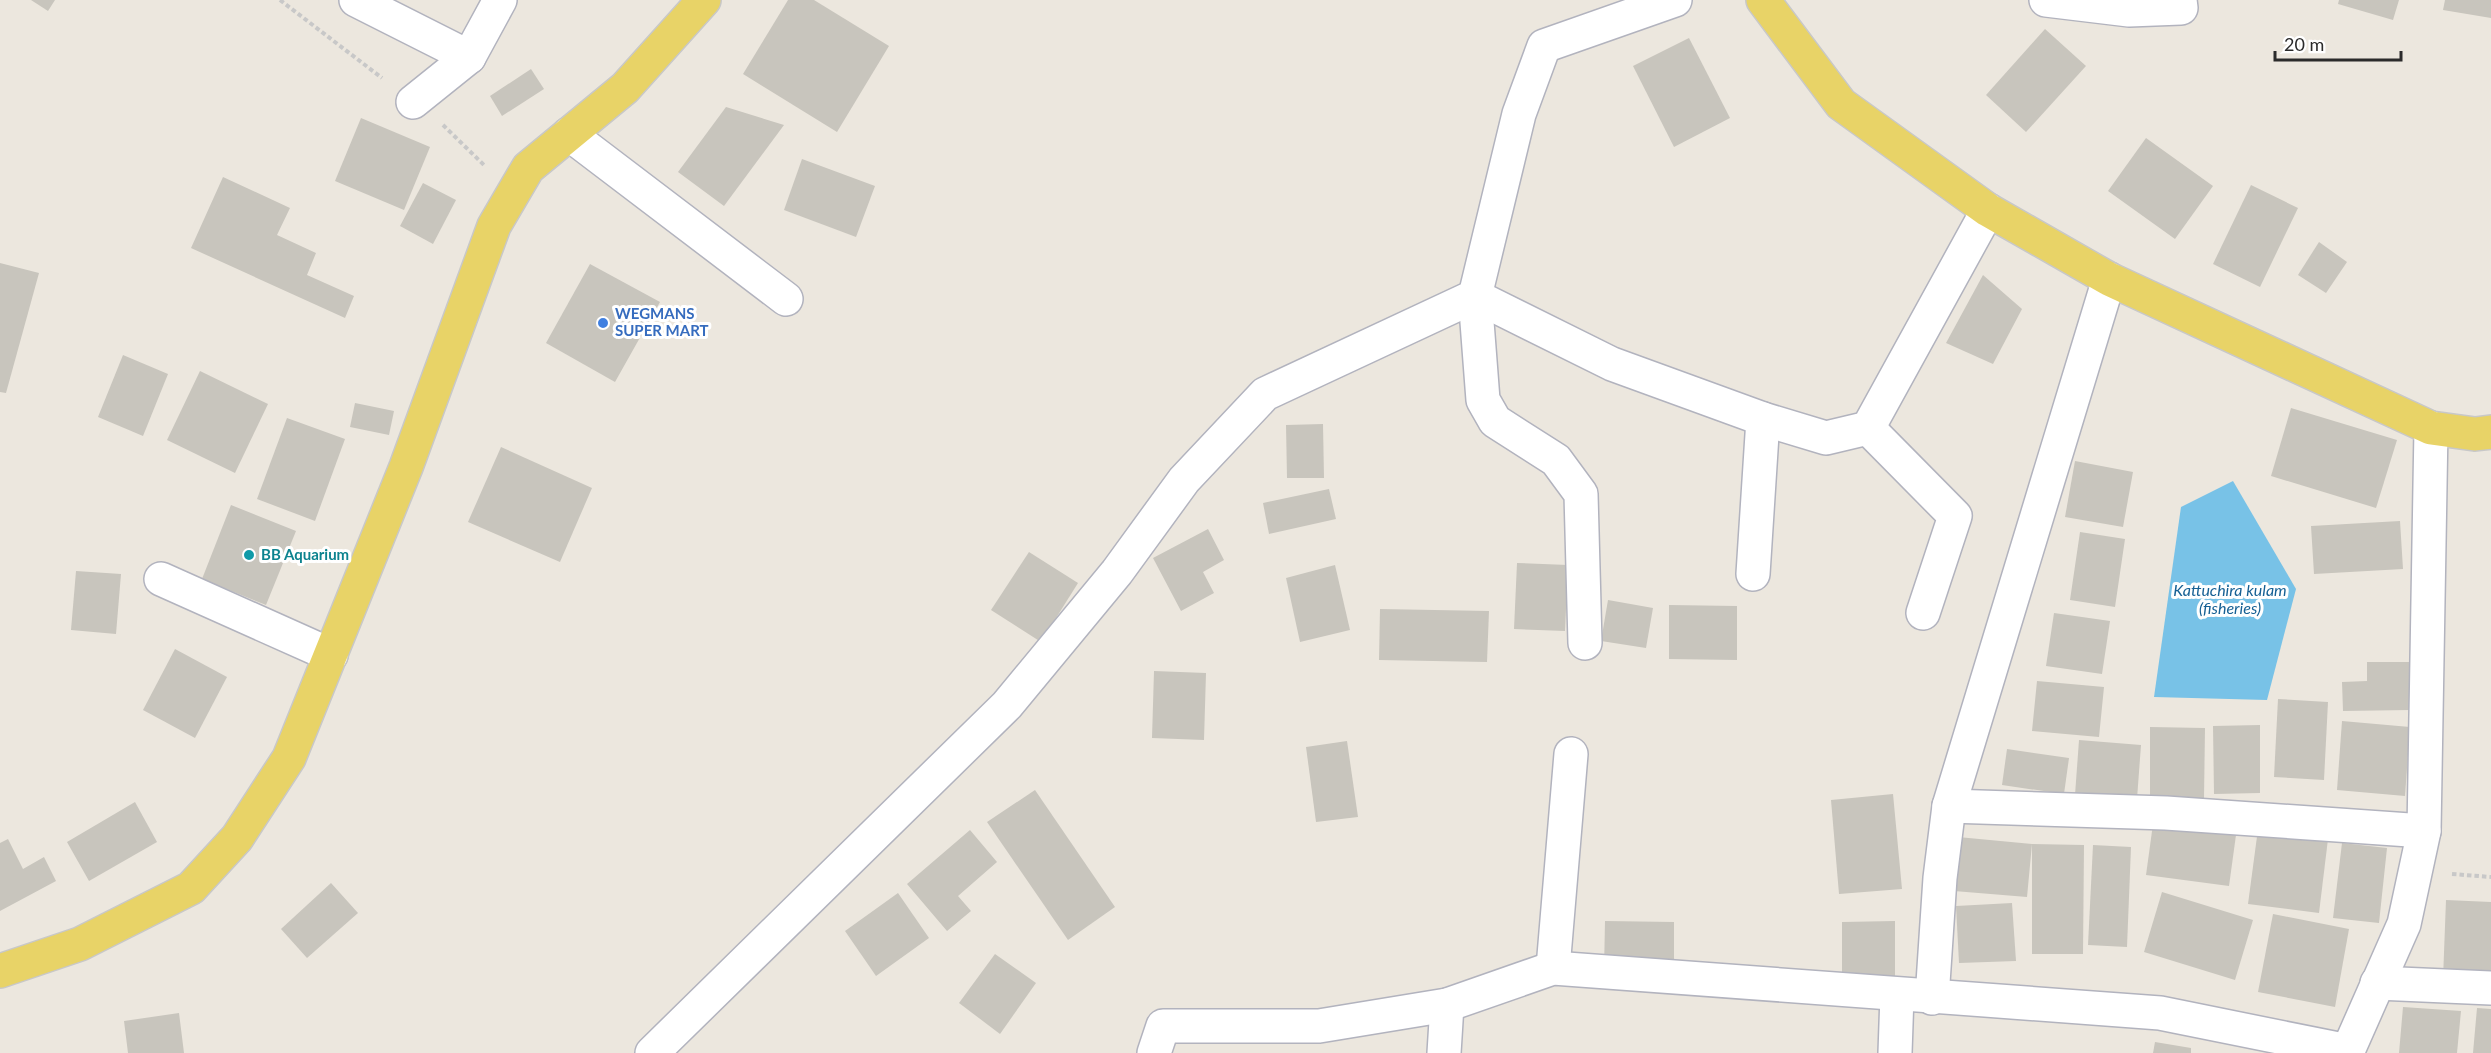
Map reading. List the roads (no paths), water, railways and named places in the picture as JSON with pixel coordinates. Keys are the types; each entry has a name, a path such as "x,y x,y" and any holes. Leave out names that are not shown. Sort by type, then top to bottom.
{"main road":[{"path":"0,971 80,944 190,888 237,838 289,758 442,374 494,226 528,168 625,88 704,0"},
{"path":"1763,0 1841,104 1988,210 2109,279 2431,428 2475,434 2491,432"}],"street":[{"path":"356,0 469,57"},
{"path":"413,102 469,57 500,0"},
{"path":"1585,643 1581,494 1556,460 1495,421 1483,400 1475,296 1519,114 1544,46 1675,0"},
{"path":"2060,1 2129,10 2181,8 2180,0"},
{"path":"569,134 786,299"},
{"path":"1475,296 1612,364 1762,419 1827,438 1868,428 1988,210"},
{"path":"1932,998 1940,878 1949,806 2109,279"},
{"path":"652,1053 1008,705 1117,572 1184,480 1265,394 1475,296"},
{"path":"1753,574 1762,419"},
{"path":"1868,428 1955,516 1923,613"},
{"path":"1154,1053 1163,1026 1319,1026 1447,1005 1553,968 1932,998 2160,1013 2348,1052 2404,924 2424,831 2431,428"},
{"path":"161,579 331,655"},
{"path":"1553,968 1571,754"},
{"path":"1949,806 2166,813 2424,831"},
{"path":"2377,983 2491,988"},
{"path":"1895,1053 1897,995"},
{"path":"1443,1053 1447,1005"}],"water":[{"name":"Kattuchira kulam (fisheries)","path":"2233,481 2296,589 2267,700 2154,697 2181,507"}],"place":[{"name":"WEGMANS SUPER MART","path":"603,323"},
{"name":"BB Aquarium","path":"249,555"}]}
